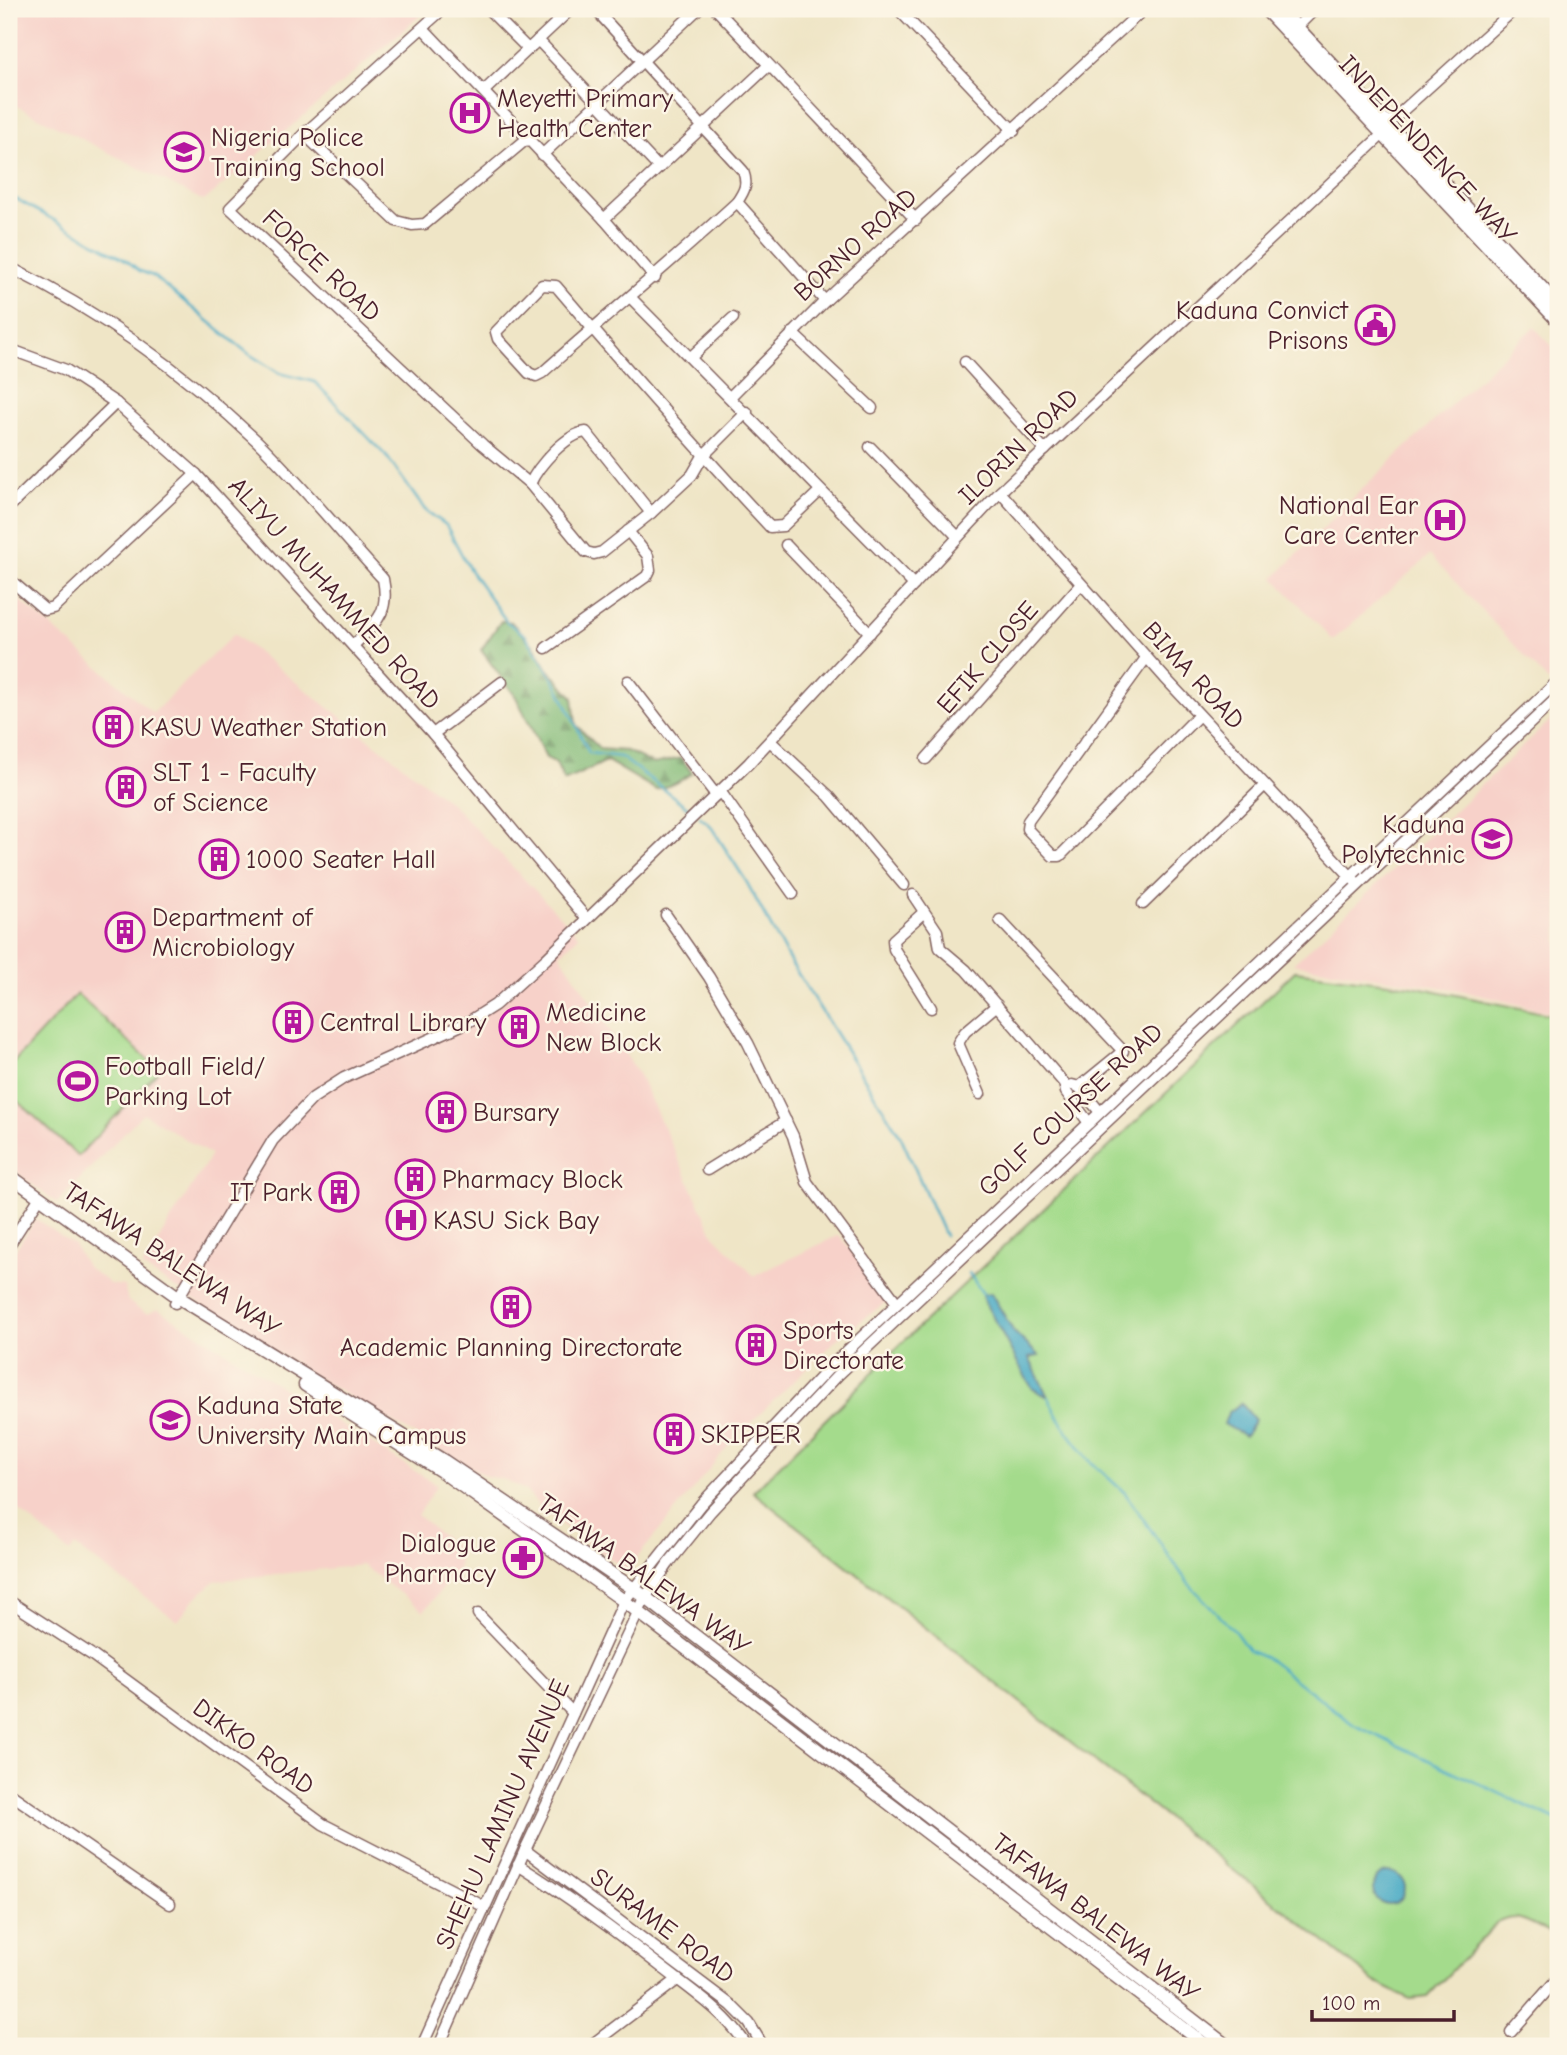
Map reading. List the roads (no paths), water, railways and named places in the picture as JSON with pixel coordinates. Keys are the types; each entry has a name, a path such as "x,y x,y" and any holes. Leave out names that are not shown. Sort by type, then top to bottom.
{"main road":[{"name":"INDEPENDENCE WAY","path":"1265,9 1558,305"},
{"name":"INDEPENDENCE WAY","path":"1280,9 1558,321"},
{"name":"TAFAWA BALEWA WAY","path":"9,1175 38,1200 177,1300 441,1471 624,1601 1207,2046"},
{"name":"TAFAWA BALEWA WAY","path":"9,1185 38,1200"},
{"name":"TAFAWA BALEWA WAY","path":"177,1300 444,1461 632,1588 1227,2046"}],"street":[{"name":"FORCE ROAD","path":"443,9 304,134 230,208 483,445 530,484 586,552 594,554 628,531"},
{"path":"488,9 527,49"},
{"path":"484,92 571,9"},
{"path":"595,9 705,127 743,171 747,182 737,202 655,278 592,328 536,376 529,373 498,339 496,332 542,285 556,286 592,328 704,456 770,527 776,529 820,491"},
{"path":"542,155 698,9"},
{"path":"716,9 916,220"},
{"path":"898,9 1014,131"},
{"name":"BORNO ROAD","path":"731,396 825,301 1014,131 1144,9"},
{"path":"1297,27 1315,9"},
{"name":"ILORIN ROAD","path":"177,1300 273,1140 313,1098 344,1078 468,1023 495,1005 770,741 1000,492 1516,9"},
{"path":"423,27 604,219 655,278"},
{"path":"538,40 659,168"},
{"path":"604,219 768,66"},
{"path":"304,134 396,221 412,225 425,224 528,138"},
{"path":"737,202 825,301"},
{"path":"9,267 59,292 164,361 257,442 383,579 387,598 382,615 353,646"},
{"path":"631,298 747,412 820,491 914,585"},
{"path":"691,357 733,318"},
{"path":"792,333 872,408"},
{"name":"ALIYU MUHAMMED ROAD","path":"9,349 23,351 66,370 116,403 196,474 433,734 586,918"},
{"path":"965,362 1045,450"},
{"path":"9,507 116,403"},
{"path":"546,648 647,576 650,570 648,556 628,531 692,475 704,456 747,412"},
{"path":"530,484 535,474 571,438 586,432 651,513"},
{"path":"870,447 957,536"},
{"path":"9,579 45,610 53,608 196,474"},
{"name":"BIMA ROAD","path":"1000,492 1146,658 1354,881"},
{"path":"786,545 870,633"},
{"name":"EFIK CLOSE","path":"926,759 1081,584"},
{"path":"1146,658 1028,821 1027,829 1053,856 1060,856 1199,715"},
{"path":"628,681 718,793 793,894"},
{"name":"GOLF COURSE ROAD","path":"632,1588 709,1494 834,1371 1354,881 1558,681"},
{"path":"433,734 502,682"},
{"name":"GOLF COURSE ROAD","path":"645,1598 710,1512 897,1303 1100,1112 1558,697"},
{"path":"770,741 829,796 904,885"},
{"path":"1143,904 1265,785"},
{"path":"913,895 937,931 940,948 997,1005 1064,1083 1066,1092 1089,1123"},
{"path":"924,912 893,940 894,949 931,1008"},
{"path":"666,915 709,976 748,1043 786,1121 807,1182 897,1303"},
{"path":"1000,920 1123,1051 1079,1087"},
{"path":"980,1094 958,1043 965,1032 997,1005"},
{"path":"1064,1083 1079,1087 1100,1112"},
{"path":"707,1170 786,1121"},
{"path":"9,1245 38,1200"},
{"name":"SHEHU LAMINU AVENUE","path":"422,2046 632,1588"},
{"name":"SHEHU LAMINU AVENUE","path":"439,2046 518,1865 645,1598"},
{"name":"DIKKO ROAD","path":"9,1601 92,1656 323,1824 485,1907"},
{"path":"478,1614 573,1713"},
{"path":"9,1793 170,1904"},
{"name":"SURAME ROAD","path":"525,1850 731,2005 749,2023 763,2046"},
{"name":"SURAME ROAD","path":"518,1865 609,1926 723,2016 747,2046"},
{"path":"1511,2032 1558,1978"},
{"path":"590,2046 677,1980"}],"water":[{"path":"991,1293 1014,1332 1039,1356 1029,1358 1048,1397 1033,1389 1026,1378 983,1299 983,1294"},
{"path":"1241,1403 1255,1420 1245,1436 1224,1424 1228,1413"},
{"path":"1389,1872 1400,1877 1405,1888 1400,1899 1389,1904 1378,1899 1373,1888 1378,1877"}],"waterway":[{"path":"9,195 153,276 249,354 279,373 315,382 387,457 425,510 446,525 470,570 507,622 526,636 557,685 589,753 621,757 695,813"},
{"path":"700,817 710,825 746,881 788,958 901,1137 945,1236"},
{"path":"969,1273 983,1294"},
{"path":"1048,1397 1062,1424 1089,1460 1125,1493 1188,1583 1236,1633 1249,1651 1268,1659 1354,1725 1558,1821"}],"place":[{"name":"Meyetti Primary Health Center","path":"470,113"},
{"name":"Nigeria Police Training School","path":"184,152"},
{"name":"Kaduna Convict Prisons","path":"1375,325"},
{"name":"National Ear Care Center","path":"1445,520"},
{"name":"KASU Weather Station","path":"113,727"},
{"name":"SLT 1 - Faculty of Science","path":"126,787"},
{"name":"Kaduna Polytechnic","path":"1492,839"},
{"name":"1000 Seater Hall","path":"219,859"},
{"name":"Department of Microbiology","path":"125,932"},
{"name":"Central Library","path":"293,1022"},
{"name":"Medicine New Block","path":"519,1027"},
{"name":"Football Field/ Parking Lot","path":"78,1081"},
{"name":"Bursary","path":"446,1112"},
{"name":"Pharmacy Block","path":"415,1179"},
{"name":"IT Park","path":"339,1192"},
{"name":"KASU Sick Bay","path":"406,1220"},
{"name":"Academic Planning Directorate","path":"511,1307"},
{"name":"Sports Directorate","path":"756,1345"},
{"name":"Kaduna State University Main Campus","path":"170,1420"},
{"name":"SKIPPER","path":"674,1434"},
{"name":"Dialogue Pharmacy","path":"523,1558"}]}
